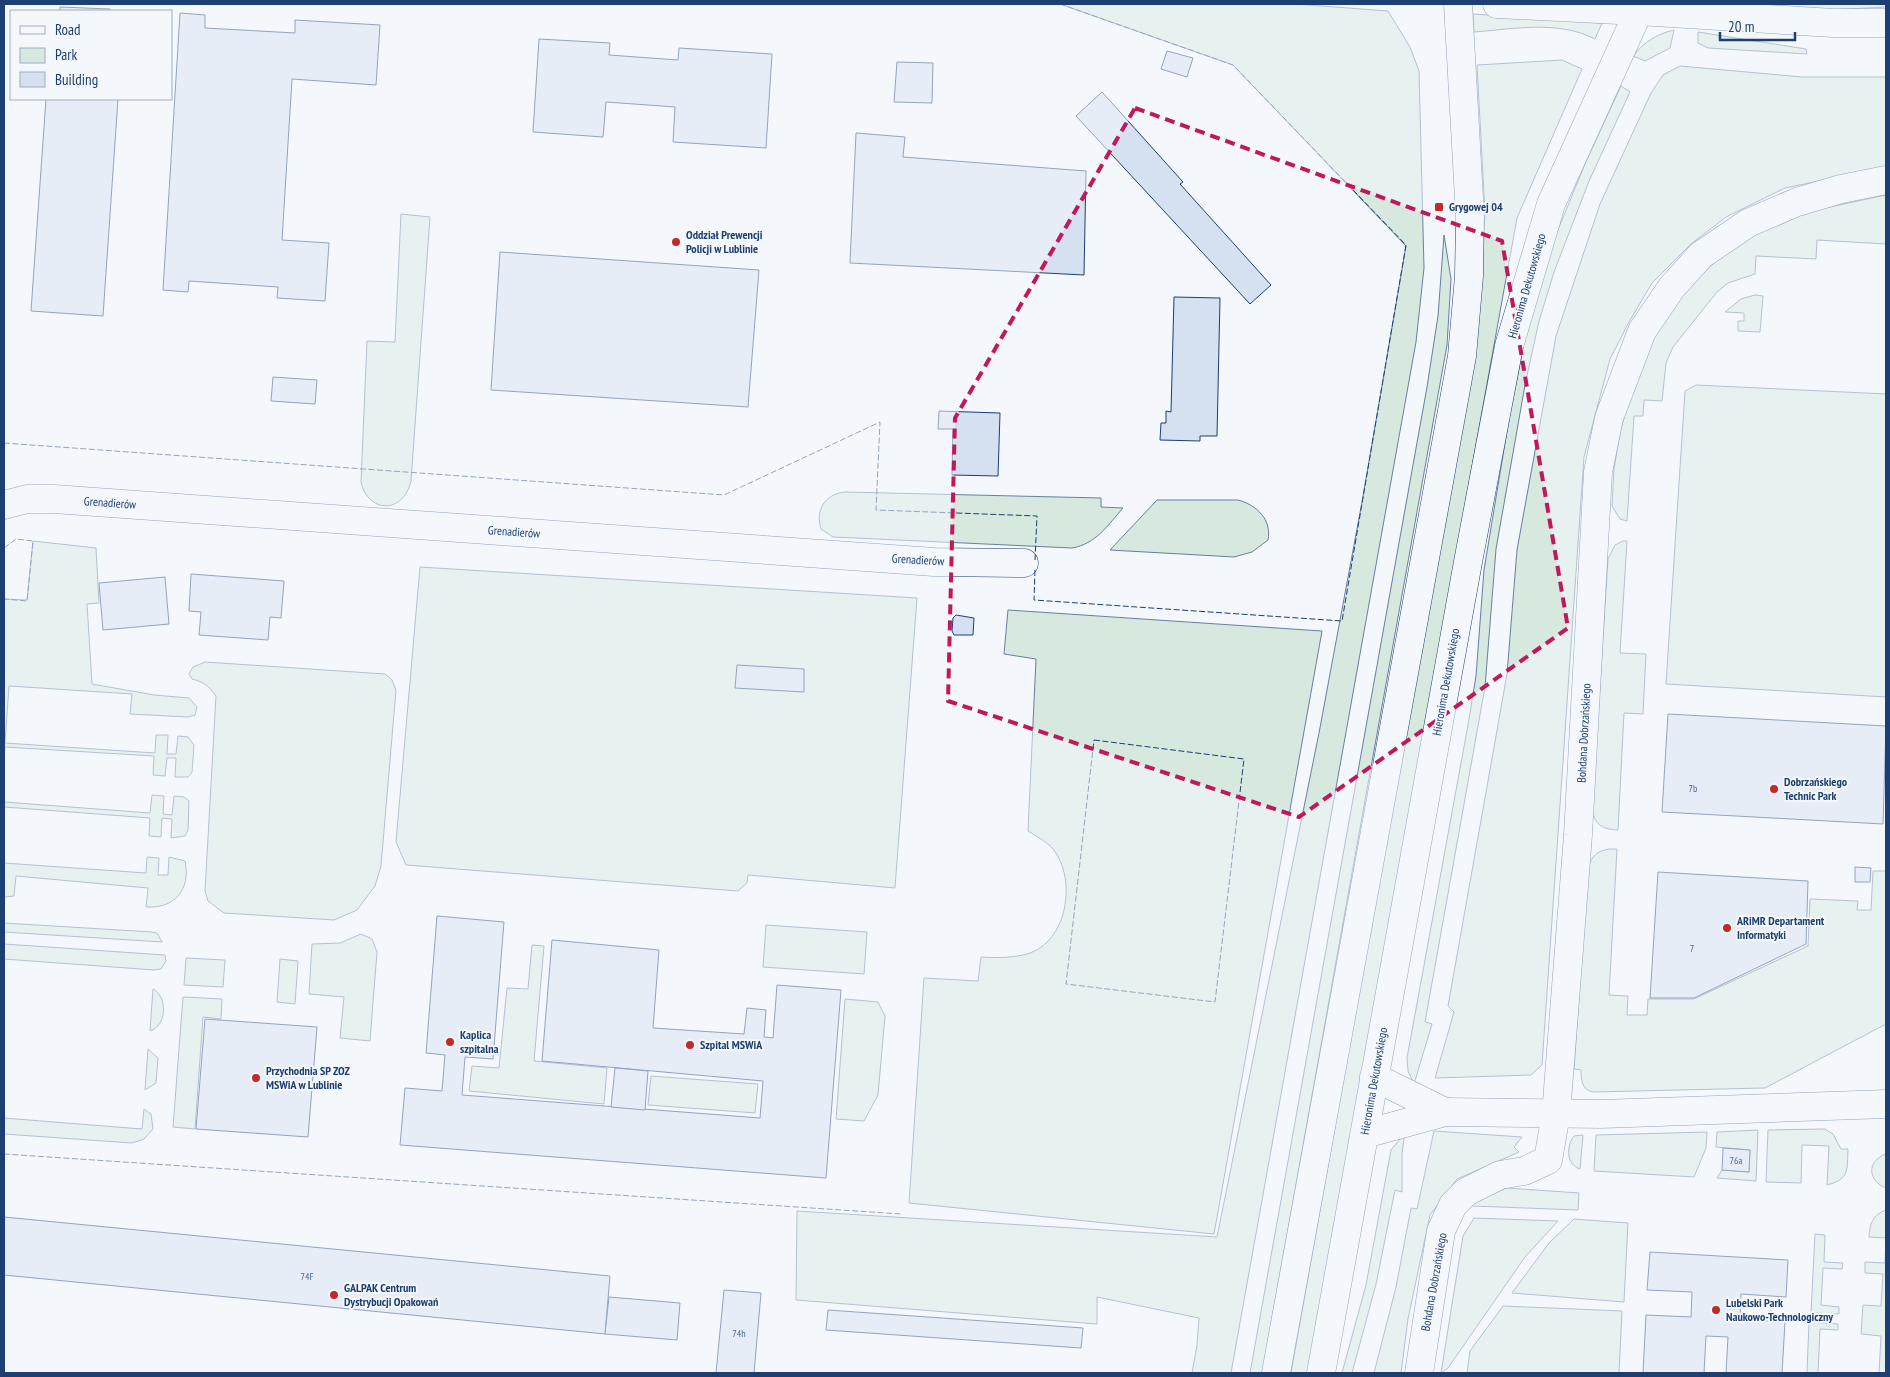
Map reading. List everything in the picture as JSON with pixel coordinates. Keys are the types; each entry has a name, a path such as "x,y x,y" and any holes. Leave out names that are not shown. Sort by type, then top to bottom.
{"street":[{"path":"1276,1373 1462,356 1469,276 1470,216 1458,4"},
{"path":"1497,4 1640,7 1834,23 1886,23"},
{"name":"Hieronima Dekutowskiego","path":"1322,1373 1374,1077 1509,346 1551,204 1640,7"},
{"name":"Bohdana Dobrzańskiego","path":"1419,1373 1441,1232 1453,1206 1466,1192 1500,1175 1524,1171 1548,1160 1556,1114 1578,835 1598,472 1609,418 1642,331 1672,287 1701,255 1748,223 1798,202 1841,188 1886,180"},
{"name":"Grenadierów","path":"4,505 27,499 54,499 934,562 1024,563"},
{"path":"1374,1077 1445,1112"},
{"path":"1365,1134 1445,1112 1556,1114 1886,1104"}],"highlighted area":[{"path":"1135,108 1502,241 1568,628 1299,817 948,701 955,418"}],"green space":[{"path":"1060,4 1295,4 1388,11 1410,47 1419,71 1424,268 1416,342 1231,1373 1192,1373 1199,1318 1097,1297 1097,1324 796,1300 797,1211 1217,1237 1319,733 1362,502 1406,246 1233,65"},
{"path":"1761,4 1886,4 1886,7 1827,10"},
{"path":"1473,14 1602,23 1595,39 1566,29 1536,27 1474,32"},
{"path":"1674,30 1670,48 1645,61 1633,56 1651,39"},
{"path":"1698,32 1806,49 1807,54 1708,48 1698,43"},
{"path":"1562,60 1582,69 1517,218 1308,1373 1291,1373 1468,383 1480,305 1485,213 1477,65"},
{"path":"1680,66 1802,77 1886,77 1886,167 1785,188 1726,217 1691,244 1652,283 1610,359 1584,457 1542,1065 1531,1075 1435,1078 1454,1012 1448,1006 1507,674 1517,550 1556,336 1600,204 1651,93 1663,75"},
{"path":"1621,86 1630,92 1589,181 1554,272 1539,321 1525,385 1496,549 1485,687 1425,1022 1432,1024 1414,1084 1408,1071 1407,1058 1468,725 1476,676 1484,570 1510,413 1524,344 1555,237 1585,164"},
{"path":"1886,195 1886,244 1817,240 1816,259 1756,256 1755,274 1728,283 1717,292 1673,347 1666,363 1662,401 1644,400 1643,416 1634,416 1627,521 1620,519 1612,506 1614,469 1620,433 1638,366 1668,307 1723,254 1761,230 1811,211"},
{"path":"401,214 430,217 411,481 407,492 401,500 386,506 371,500 361,482 367,341 395,342"},
{"path":"1444,235 1451,279 1447,345 1262,1373 1250,1373 1427,387 1438,316"},
{"path":"1755,295 1763,296 1760,332 1738,331 1738,321 1744,321 1744,313 1725,312 1741,299"},
{"path":"1696,385 1886,394 1886,697 1666,684 1685,391"},
{"path":"838,493 1101,498 1101,507 1123,508 1095,538 1072,548 833,537 821,529 819,515 823,504 827,500"},
{"path":"1157,500 1238,500 1245,502 1262,514 1268,526 1268,540 1252,552 1234,557 1110,550"},
{"path":"33,541 96,548 99,603 87,604 92,684 154,695 189,698 197,707 195,715 188,717 130,714 132,694 9,686 5,743 155,753 156,735 168,735 167,754 176,754 178,736 188,737 194,745 192,772 188,777 175,777 176,758 167,758 165,776 153,775 154,756 5,747 4,757 4,599 27,600"},
{"path":"1627,541 1620,653 1646,654 1643,714 1624,713 1618,830 1601,826 1592,811 1608,559 1615,545"},
{"path":"420,567 917,598 895,888 748,875 747,883 738,891 406,865 396,842"},
{"path":"1008,610 1322,631 1214,1234 909,1203 924,978 978,981 981,957 999,958 1016,956 1027,954 1041,947 1052,937 1060,923 1064,908 1065,876 1060,862 1051,846 1028,831 1036,659 1004,654"},
{"path":"205,662 385,674 392,680 396,690 381,866 375,886 357,910 334,920 224,913 208,901 205,891 216,696 206,685 192,679 189,674 193,667"},
{"path":"152,795 164,796 163,814 172,815 174,796 184,797 189,801 188,830 185,836 171,838 172,819 162,818 161,837 149,836 150,818 4,807 4,802 150,813"},
{"path":"1617,849 1609,995 1628,996 1627,1015 1647,1015 1648,999 1694,999 1808,946 1810,899 1858,901 1857,910 1871,910 1873,871 1886,871 1886,1024 1765,1088 1589,1091 1584,1087 1581,1070 1574,1069 1588,867 1596,855 1601,851"},
{"path":"147,857 159,858 158,875 168,875 169,857 185,861 186,880 183,888 173,901 165,905 146,907 148,888 16,876 14,896 4,897 4,863 146,873"},
{"path":"4,923 152,932 157,933 162,942 4,932"},
{"path":"766,925 867,932 864,974 763,967"},
{"path":"361,934 372,939 377,952 370,1041 340,1038 344,997 309,994 312,944 340,943"},
{"path":"4,944 165,955 166,961 161,969 154,970 4,959"},
{"path":"532,945 544,946 534,1061 607,1068 604,1104 469,1091 472,1066 499,1068 507,988 528,989"},
{"path":"186,958 225,960 223,987 184,985"},
{"path":"280,959 298,961 295,1004 277,1002"},
{"path":"153,989 161,998 164,1011 160,1023 150,1031"},
{"path":"183,997 222,999 221,1019 203,1017 195,1129 173,1127"},
{"path":"845,999 878,1002 885,1016 878,1095 864,1121 836,1119"},
{"path":"148,1049 158,1058 156,1083 145,1090"},
{"path":"651,1076 758,1084 755,1113 648,1105"},
{"path":"144,1109 151,1114 153,1129 144,1139 132,1143 4,1134 4,1118 142,1129"},
{"path":"1825,1129 1833,1134 1841,1149 1848,1149 1846,1173 1840,1180 1827,1185 1829,1146 1802,1145 1801,1183 1766,1182 1768,1130"},
{"path":"1758,1130 1756,1181 1717,1178 1722,1170 1749,1172 1750,1150 1716,1147 1717,1132"},
{"path":"1434,1131 1522,1137 1514,1147 1519,1152 1457,1179 1430,1215 1408,1319 1401,1373 1374,1373 1396,1287 1411,1208 1417,1209"},
{"path":"1707,1132 1706,1148 1694,1177 1594,1171 1596,1135"},
{"path":"1405,1133 1402,1153 1402,1192 1395,1190 1376,1284 1352,1373 1342,1373 1366,1285 1391,1150"},
{"path":"1583,1135 1580,1169 1572,1163 1569,1150 1574,1136"},
{"path":"1886,1154 1886,1188 1876,1181 1873,1176 1872,1166 1875,1161"},
{"path":"1507,1188 1579,1193 1578,1210 1472,1206 1479,1199"},
{"path":"1886,1210 1886,1238 1869,1237 1873,1220 1878,1214"},
{"path":"1474,1218 1558,1221 1525,1257 1448,1368 1441,1373 1463,1236"},
{"path":"1574,1219 1628,1223 1624,1302 1512,1293 1549,1243"},
{"path":"1815,1234 1825,1235 1824,1262 1843,1263 1842,1269 1823,1268 1821,1305 1839,1307 1839,1314 1811,1313"},
{"path":"1886,1238 1886,1373 1879,1373 1881,1336 1861,1334 1863,1305 1881,1306 1883,1274 1865,1273 1865,1262 1885,1263"},
{"path":"1503,1306 1622,1311 1619,1373 1467,1373 1470,1351"},
{"path":"1809,1322 1838,1324 1838,1330 1820,1329 1818,1373 1807,1373"}],"building":[{"path":"60,7 110,9 110,10 60,10"},
{"path":"180,13 205,15 205,28 295,33 295,20 380,25 376,85 292,79 282,240 329,243 325,301 277,298 278,287 189,281 188,292 163,290"},
{"path":"539,39 610,43 609,55 678,60 679,48 772,54 766,148 673,142 675,107 606,102 603,137 533,132"},
{"path":"1167,51 1193,58 1187,77 1161,69"},
{"path":"897,62 933,63 932,103 894,102"},
{"path":"1102,92 1183,182 1180,184 1271,285 1250,304 1076,116"},
{"path":"46,100 118,100 103,316 31,311"},
{"path":"856,133 905,137 903,157 1086,171 1084,275 850,263"},
{"path":"500,252 759,270 748,407 491,390"},
{"path":"1174,297 1220,298 1217,436 1200,436 1200,441 1160,440 1161,423 1166,423 1166,411 1171,412"},
{"path":"273,377 317,380 315,404 271,401"},
{"path":"939,411 1000,413 998,476 952,475 953,429 938,429"},
{"path":"191,574 284,581 281,618 270,617 268,640 199,635 201,612 189,611"},
{"path":"165,577 169,624 103,630 99,583"},
{"path":"956,615 974,618 973,635 954,635 952,631 953,618"},
{"path":"737,665 804,669 804,692 735,688"},
{"name":"Dobrzańskiego Technic Park","path":"1668,714 1886,726 1883,824 1662,812"},
{"path":"1855,867 1871,868 1870,882 1855,882"},
{"path":"1658,872 1808,881 1806,944 1694,998 1650,998"},
{"name":"Szpital MSWiA","path":"437,916 504,922 493,1059 465,1057 462,1095 760,1118 763,1081 542,1061 552,940 659,950 653,1028 744,1034 747,1008 766,1010 764,1037 773,1038 777,985 841,990 826,1178 400,1145 405,1088 442,1091 445,1055 426,1053"},
{"name":"Przychodnia SP ZOZ MSWiA w Lublinie","path":"205,1019 317,1027 308,1137 196,1129"},
{"path":"615,1068 648,1071 645,1110 611,1107"},
{"path":"1723,1148 1750,1150 1749,1172 1722,1170"},
{"path":"4,1217 610,1276 605,1334 4,1275"},
{"name":"Lubelski Park Naukowo-Technologiczny","path":"1650,1252 1788,1260 1786,1297 1741,1294 1740,1319 1785,1322 1782,1373 1726,1373 1728,1337 1706,1336 1704,1373 1643,1373 1646,1315 1691,1317 1692,1292 1647,1290"},
{"path":"724,1290 761,1293 754,1373 716,1373"},
{"path":"609,1297 680,1303 677,1340 605,1334"},
{"path":"828,1310 1083,1328 1081,1348 826,1330"}],"fence":[{"path":"1035,570 1034,600 1342,621 1406,245 1233,65 1060,4"},
{"path":"4,443 724,495 880,422 876,510 1037,516 1035,560"},
{"path":"4,548 16,539 33,541 27,601 4,599"},
{"path":"1094,740 1244,759 1215,1002 1066,984 1094,740"},
{"path":"4,1154 901,1214"}],"place":[{"name":"Grygowej 04","path":"1439,207"},
{"name":"Oddział Prewencji Policji w Lublinie","path":"676,242"},
{"name":"Dobrzańskiego Technic Park","path":"1774,789"},
{"name":"ARiMR Departament Informatyki","path":"1727,928"},
{"name":"Kaplica szpitalna","path":"450,1042"},
{"name":"Szpital MSWiA","path":"690,1045"},
{"name":"Przychodnia SP ZOZ MSWiA w Lublinie","path":"256,1078"},
{"name":"GALPAK Centrum Dystrybucji Opakowań","path":"334,1295"},
{"name":"Lubelski Park Naukowo-Technologiczny","path":"1716,1310"}]}
